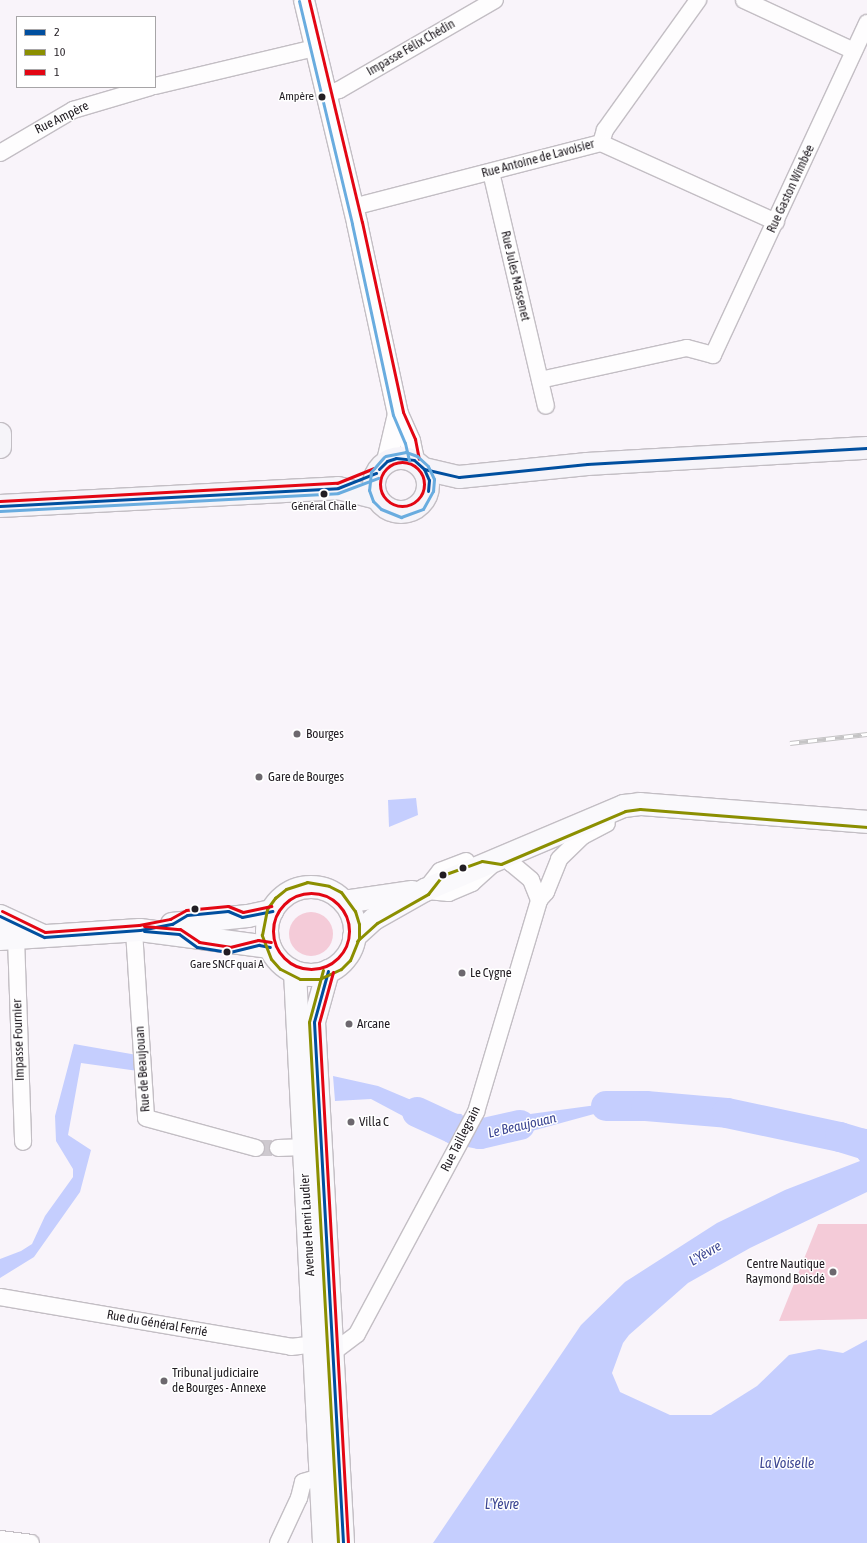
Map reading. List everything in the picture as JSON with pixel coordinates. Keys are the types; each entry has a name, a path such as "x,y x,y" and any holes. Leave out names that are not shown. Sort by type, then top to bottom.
{"main road":[{"path":"0,434 0,447"},
{"path":"338,488 400,458 459,477 587,464 867,448"},
{"path":"0,506 338,488 377,498 392,510 402,512 420,505 428,491 429,480 419,465"},
{"path":"377,498 374,485 382,467"},
{"path":"428,491 447,486 459,477"},
{"path":"176,929 264,946 283,965 295,972 310,975 328,971 346,957 354,937 374,919 425,890 624,806 640,804 867,822"},
{"path":"264,946 272,911 288,894 308,887 328,891 344,902 351,913 354,937"},
{"path":"344,902 425,890"},
{"path":"8,939 137,930 176,929 272,911"},
{"path":"0,916 44,937"},
{"name":"Avenue Henri Laudier","path":"324,1543 321,1477 323,1348 314,1022 328,971"},
{"name":"Avenue Henri Laudier","path":"295,972 303,1147 343,1543"}],"street":[{"path":"304,0 314,48 353,207 398,414 419,465"},
{"name":"Impasse Félix Chédin","path":"326,94 339,90 496,0"},
{"name":"Rue Antoine de Lavoisier","path":"353,207 601,143 605,130 698,0"},
{"path":"744,0 854,51"},
{"name":"Rue Gaston Wimbée","path":"540,380 687,348 713,354 776,222 867,23"},
{"path":"156,86 314,48"},
{"name":"Rue Ampère","path":"0,153 73,110 148,88"},
{"path":"601,143 776,222"},
{"name":"Rue Jules Massenet","path":"491,172 546,406"},
{"path":"382,467 398,414"},
{"name":"Rue Taillegrain","path":"323,1348 357,1334 476,1112 539,900 546,892 559,859 583,836 611,822 646,811 681,807"},
{"path":"503,857 531,880 539,900"},
{"name":"Rue de Beaujouan","path":"137,930 146,1118 256,1148"},
{"name":"Impasse Fournier","path":"8,939 23,1142"},
{"path":"278,1148 303,1147"},
{"name":"Rue du Général Ferrié","path":"0,1297 291,1347 323,1348"},
{"path":"278,1543 299,1498 303,1482 321,1477"},
{"path":"0,1539 31,1543"}],"shaded area":[{"path":"311,912 323,916 329,922 333,934 329,946 323,952 311,956 299,952 293,946 289,934 293,922 299,916"},
{"name":"Centre Nautique Raymond Boisdé","path":"818,1224 867,1224 867,1319 779,1321"}],"water":[{"path":"416,798 418,815 389,827 388,800"},
{"path":"74,1044 137,1055 138,1071 81,1063 68,1135 91,1150 80,1192 34,1257 0,1278 0,1259 21,1251 32,1244 45,1216 73,1177 73,1169 56,1141 55,1116"},
{"path":"333,1076 378,1086 442,1113 462,1114 448,1140 371,1099 335,1101"},
{"path":"605,1097 647,1100 646,1112 605,1111 473,1147 486,1120 604,1104"},
{"name":"La Voiselle","path":"787,1120 867,1129 867,1192 750,1248 688,1283 629,1335 623,1343 612,1373 620,1392 670,1415 711,1415 757,1386 789,1355 819,1349 843,1353 867,1340 867,1543 433,1543 581,1325 625,1282 717,1223 785,1190 860,1161 850,1148 786,1133"}],"waterway":[{"path":"606,1106 646,1106 727,1113 840,1137 867,1145"},
{"name":"Le Beaujouan","path":"417,1112 454,1129 480,1134 520,1125"}],"tunnel":[{"path":"256,1148 278,1148"}],"railway":[{"path":"790,743 867,734"}],"transit line":[{"name":"1","path":"309,0 362,222 403,412 415,439 419,459"},
{"path":"299,1 352,224 393,415 405,443 409,461"},
{"name":"2","path":"424,469 459,477 587,464 867,448"},
{"path":"384,457 371,472 369,490 373,501 381,509 401,517 423,509 433,491 434,479 428,466 417,456 406,452 385,456"},
{"name":"2","path":"379,469 387,461 396,458 414,460 424,469 429,480 428,491"},
{"name":"1","path":"402,462 414,466 420,472 424,484 420,496 414,502 402,506 390,502 384,496 380,484 384,472 390,466 402,462"},
{"name":"1","path":"0,501 337,483 374,468"},
{"name":"2","path":"0,506 338,488 376,473"},
{"path":"0,511 338,493 378,478"},
{"name":"10","path":"357,941 377,923 428,894 443,875 482,861 501,864 625,811 640,809 867,827"},
{"name":"10","path":"307,882 329,886 341,892 355,911 359,924 359,938 350,960 341,969 320,979 300,979 280,969 271,959 262,935 267,909 275,898 286,889 307,882"},
{"name":"1","path":"311,893 326,896 338,904 346,916 349,931 346,946 338,958 326,966 311,969 296,966 284,958 276,946 273,931 276,916 284,904 296,896 311,893"},
{"name":"1","path":"2,911 45,932 139,925 170,919 186,910 228,906 243,912 271,906"},
{"name":"2","path":"0,916 44,937 140,930 172,924 187,915 228,911 242,917 272,911"},
{"name":"1","path":"144,926 180,929 199,942 230,947 258,940 271,942"},
{"name":"2","path":"144,931 179,934 197,947 230,952 259,945 270,947"},
{"name":"10","path":"323,970 309,1022 338,1543"},
{"name":"2","path":"328,971 314,1022 343,1543"},
{"name":"1","path":"333,972 319,1023 348,1543"}],"place":[{"name":"Ampère","path":"322,97"},
{"name":"Général Challe","path":"324,494"},
{"name":"Bourges","path":"297,734"},
{"name":"Gare de Bourges","path":"259,777"},
{"name":"Gare SNCF quai A","path":"227,952"},
{"name":"Le Cygne","path":"462,973"},
{"name":"Arcane","path":"349,1024"},
{"name":"Villa C","path":"351,1122"},
{"name":"Centre Nautique Raymond Boisdé","path":"833,1272"},
{"name":"Tribunal judiciaire de Bourges - Annexe","path":"164,1381"}],"water label":[{"name":"L'Yèvre","path":"705,1253"},
{"name":"L'Yèvre","path":"502,1504"}]}
